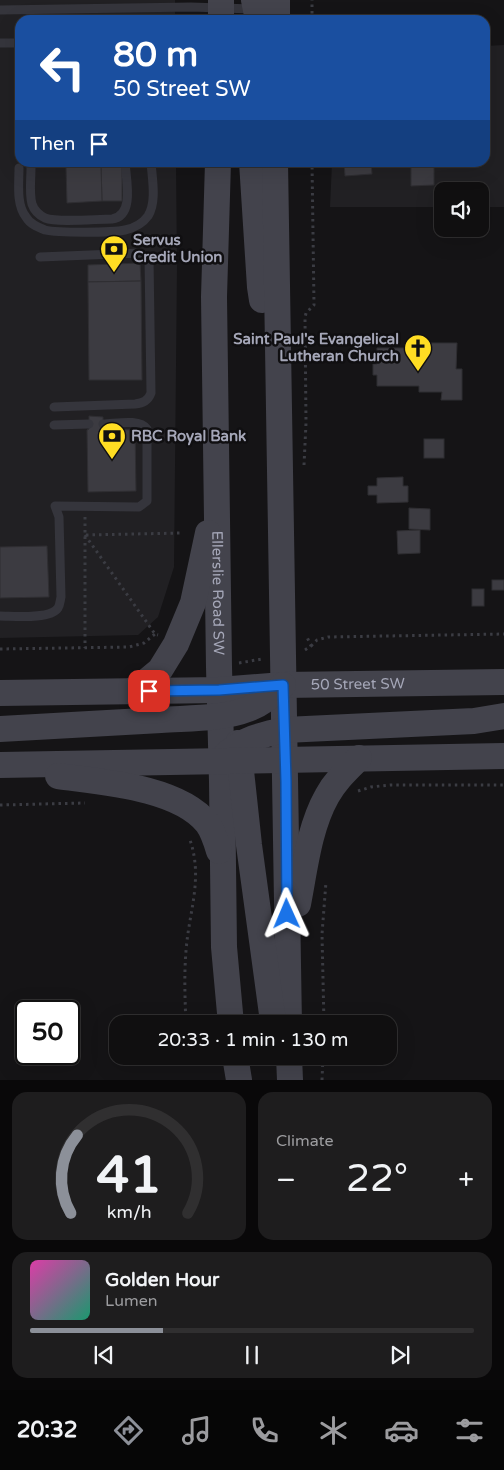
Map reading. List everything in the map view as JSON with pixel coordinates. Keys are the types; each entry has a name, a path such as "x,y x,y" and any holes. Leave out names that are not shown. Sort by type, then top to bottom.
{"main road":[{"name":"Ellerslie Road SW","path":"218,167 214,297 223,696 233,756"},
{"path":"252,167 260,287 279,384"},
{"path":"275,167 279,384 294,652 283,685 289,1015"},
{"path":"132,691 160,670 176,644 193,603 205,541 218,501"},
{"name":"50 Street SW","path":"283,685 504,682"},
{"path":"0,693 132,691 223,696 247,709 275,693 283,685"},
{"path":"0,729 223,696"},
{"path":"230,1015 224,947 223,868 233,756 263,735 285,730 474,721 504,716"},
{"path":"233,756 272,1015"},
{"path":"0,766 233,756 285,759 504,756"},
{"path":"288,952 311,840 323,804 327,795 359,758"},
{"path":"0,766 123,786 156,794 188,805 207,823 213,834 223,868"},
{"path":"236,1065 239,1080"}],"lane":[{"path":"0,10 253,11"},
{"path":"0,43 15,43"},
{"path":"31,168 32,203 41,216 52,220 117,219 122,215 126,206 125,167"},
{"path":"19,168 20,198 24,216 36,226 45,230 61,232 119,231 138,225 148,215 152,201 152,167"},
{"path":"40,257 140,253 149,258 151,393 149,399 143,403 136,404 54,407"},
{"path":"0,616 45,616 57,610 61,597 59,517 55,506 139,507 147,501 147,429 135,423 103,424"},
{"path":"54,425 89,424"}],"path":[{"path":"312,0 312,15"},
{"path":"312,167 314,305"},
{"path":"85,507 85,648"},
{"path":"85,535 182,533"},
{"path":"0,649 129,647 144,643 155,634 85,535"},
{"path":"311,646 317,640 328,637 504,634"},
{"path":"223,696 294,652"},
{"path":"352,797 359,790 390,785 504,785"},
{"path":"0,805 87,803"},
{"path":"186,831 192,846 197,876 186,951 186,1015"},
{"path":"324,1015 322,934 327,874"},
{"path":"322,1080 323,1065"}],"shaded area":[{"path":"0,0 175,0 175,15 15,15 15,167 176,167 174,567 158,617 138,635 0,638"},
{"path":"504,45 504,207 489,207 489,182 434,182 434,207 330,207 332,167 490,167 490,46"}],"building":[{"path":"66,167 101,167 102,201 67,203"},
{"path":"101,167 122,167 122,201 102,201"},
{"path":"344,167 371,167 372,174 345,176"},
{"path":"411,167 434,167 434,185 411,186"},
{"name":"Servus Credit Union","path":"140,263 141,281 88,282 88,265"},
{"path":"141,281 142,380 89,380 88,282"},
{"name":"Saint Paul's Evangelical Lutheran Church","path":"419,343 457,343 456,369 462,369 462,400 441,400 442,392 419,392 419,386 377,386 377,375 373,375 373,364 377,364 377,348 419,348"},
{"name":"RBC Royal Bank","path":"89,416 103,417 103,429 135,430 136,491 88,492 87,430 89,429"},
{"path":"424,439 444,439 444,458 424,458"},
{"path":"403,477 403,486 408,486 408,502 377,503 377,495 368,495 368,486 377,486 377,478"},
{"path":"409,508 430,509 430,530 409,529"},
{"path":"420,530 420,553 398,554 397,531"},
{"path":"47,546 49,597 0,598 0,547"},
{"path":"492,580 504,580 504,590 492,590"},
{"path":"472,589 484,589 484,606 472,606"}],"place":[{"name":"Servus Credit Union","path":"114,273"},
{"name":"Saint Paul's Evangelical Lutheran Church","path":"418,372"},
{"name":"RBC Royal Bank","path":"112,460"}],"route":[{"path":"149,691 219,690 283,685 287,914"}]}
